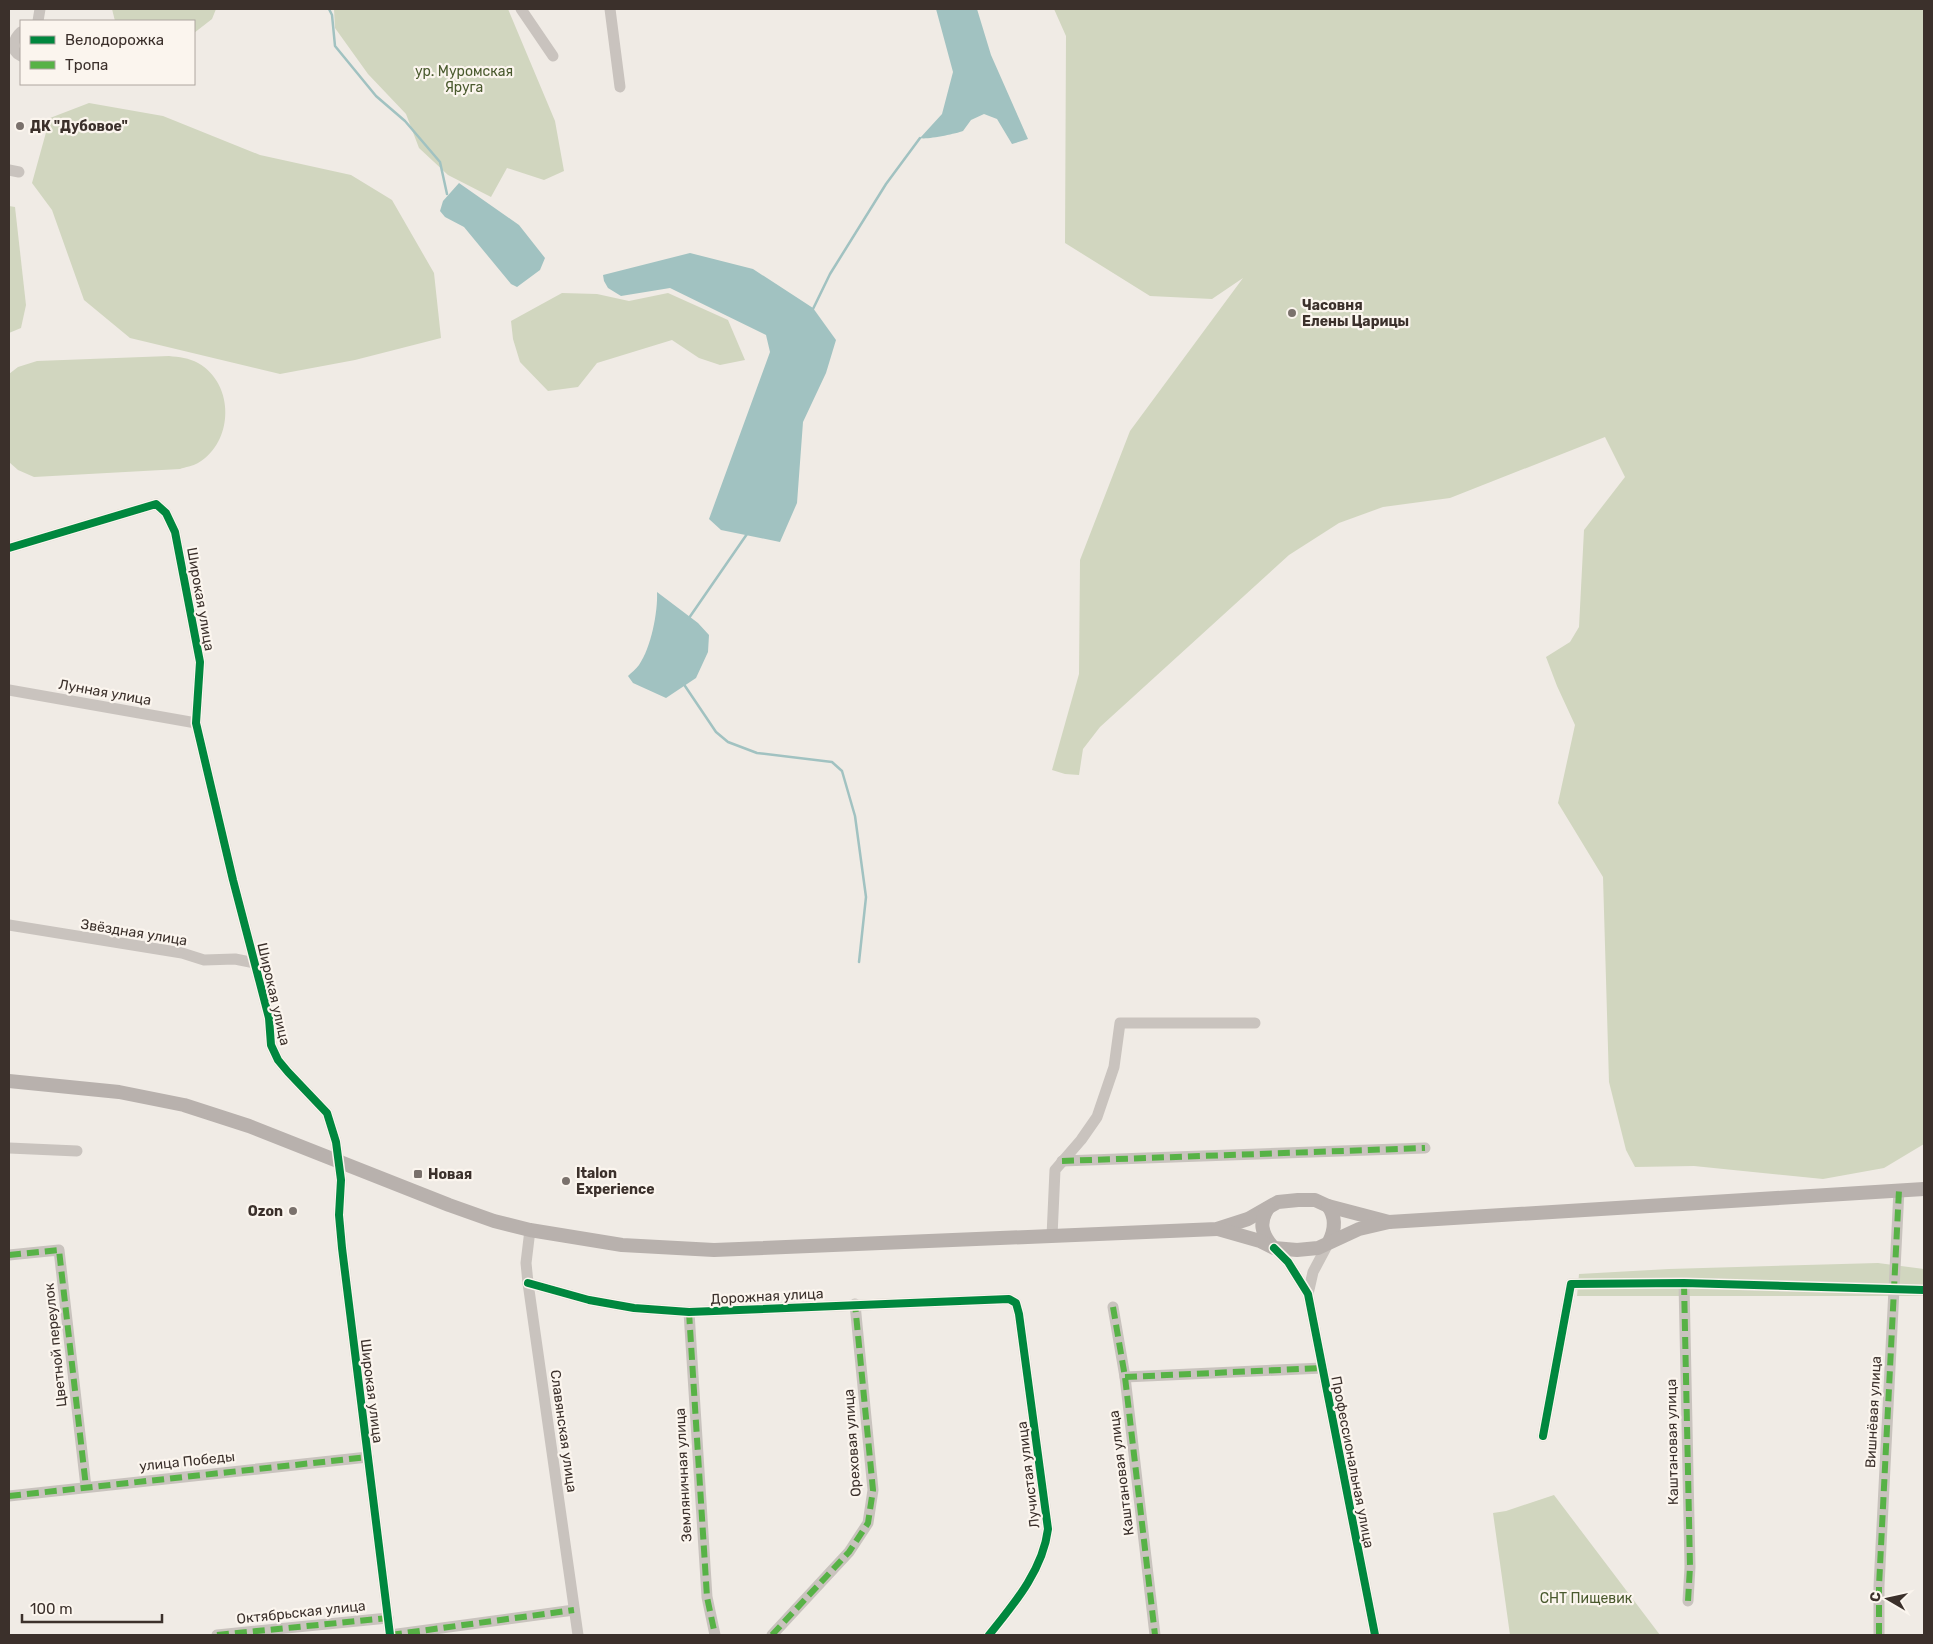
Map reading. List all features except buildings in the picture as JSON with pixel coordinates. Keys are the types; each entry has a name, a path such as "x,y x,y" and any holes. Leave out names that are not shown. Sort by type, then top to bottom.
{"main road":[{"path":"9,1081 120,1092 184,1105 249,1126 494,1221 530,1230 622,1245 714,1250 1217,1229 1248,1219 1278,1202 1298,1200 1315,1200 1328,1206 1388,1222"},
{"path":"1217,1229 1260,1240 1274,1248 1305,1250 1318,1248 1359,1229 1388,1222 1924,1189"},
{"path":"1328,1206 1334,1219 1330,1242"},
{"path":"1268,1208 1262,1221 1262,1231 1274,1248"}],"street":[{"path":"521,9 553,56"},
{"path":"610,9 620,87"},
{"path":"20,33 14,42 13,48 16,54 20,56"},
{"name":"Широкая улица","path":"9,548 156,504 166,513 175,532 180,549 200,662 196,722 233,880 269,1018 272,1045 278,1060 327,1112 336,1142 339,1161 342,1248 390,1635"},
{"name":"Лунная улица","path":"9,690 196,722"},
{"name":"Звёздная улица","path":"9,926 182,953 204,960 235,959 255,963"},
{"path":"1052,1236 1055,1170 1081,1140 1097,1117 1114,1067 1120,1023 1255,1024"},
{"path":"9,1148 77,1151"},
{"path":"1062,1161 1425,1148"},
{"name":"Вишнёвая улица","path":"1878,1635 1899,1190"},
{"name":"Славянская улица","path":"530,1230 526,1262 528,1283 578,1635"},
{"path":"1308,1294 1313,1272 1330,1242"},
{"path":"1274,1248 1288,1262 1308,1294"},
{"name":"Цветной переулок","path":"9,1255 59,1250 86,1487"},
{"name":"Дорожная улица","path":"528,1283 589,1300 634,1308 689,1312 1009,1299"},
{"path":"1543,1436 1571,1284 1684,1283 1924,1290"},
{"name":"Каштановая улица","path":"1684,1283 1690,1567 1688,1601"},
{"name":"Профессиональная улица","path":"1308,1294 1375,1635"},
{"name":"Лучистая улица","path":"988,1635 1017,1600 1038,1564 1046,1546 1048,1529 1019,1314 1016,1303 1009,1299"},
{"name":"Ореховая улица","path":"772,1635 815,1591 849,1552 868,1523 873,1490 855,1304"},
{"name":"Каштановая улица","path":"1113,1307 1125,1377 1155,1635"},
{"name":"Земляничная улица","path":"689,1312 707,1597 716,1635"},
{"path":"1125,1377 1322,1368"},
{"name":"улица Победы","path":"9,1496 368,1457"},
{"path":"390,1635 574,1610"},
{"name":"Октябрьская улица","path":"217,1635 388,1618"}],"green space":[{"path":"112,9 216,9 212,19 195,32 195,20 115,20"},
{"name":"ур. Муромская Яруга","path":"334,9 508,9 555,121 564,171 544,180 507,168 491,197 448,175 419,148 406,114 368,74 335,28"},
{"path":"1054,9 1924,9 1924,1144 1884,1168 1823,1179 1694,1166 1635,1167 1626,1150 1609,1082 1603,877 1558,803 1575,725 1546,657 1570,642 1579,627 1584,530 1625,477 1605,437 1450,498 1383,507 1339,523 1289,555 1100,727 1083,749 1079,775 1065,774 1052,770 1079,674 1080,560 1130,431 1243,278 1212,299 1150,296 1065,243 1066,36"},
{"path":"89,103 163,116 260,155 351,175 392,200 434,273 441,338 355,360 280,374 130,338 84,300 52,210 32,183 50,118"},
{"path":"9,206 15,207 26,305 21,328 9,333"},
{"path":"562,293 597,294 629,301 668,293 728,320 745,360 720,365 699,358 672,340 597,363 578,387 548,391 520,362 513,339 511,321"},
{"path":"169,356 188,359 198,363 210,372 219,385 224,398 224,428 210,454 198,463 180,469 34,477 18,470 9,462 9,374 18,367 37,361"},
{"path":"1878,1263 1924,1269 1924,1296 1577,1296 1579,1274 1669,1269"},
{"name":"СНТ Пищевик","path":"1554,1495 1660,1635 1510,1635 1493,1513 1506,1511"}],"water":[{"path":"936,9 977,9 991,55 1028,139 1012,144 997,119 984,114 971,120 963,131 920,138 942,114 953,72"},
{"path":"459,183 519,225 545,258 540,270 517,287 511,284 464,227 445,217 440,211 443,201"},
{"path":"690,253 753,269 813,308 836,340 826,373 803,422 797,503 780,542 721,530 709,519 770,352 766,335 670,288 621,296 608,288 604,281 603,275"},
{"path":"657,592 698,623 709,635 708,652 696,678 666,698 633,683 628,676 639,665 647,649 655,619"}],"waterway":[{"path":"329,9 332,15 335,46 376,96 405,121 440,162 447,194"},
{"path":"812,311 830,274 886,184 920,138"},
{"path":"689,618 747,534"},
{"path":"683,683 716,732 728,742 757,753 832,762 842,771 855,816 866,897 859,962"}],"marked path":[{"path":"1062,1161 1425,1148"},
{"path":"1879,1635 1879,1586 1899,1190"},
{"path":"9,1255 59,1250 86,1487"},
{"path":"1684,1283 1690,1567 1688,1601"},
{"path":"772,1635 849,1552 868,1523 873,1490 855,1304"},
{"path":"1113,1307 1125,1377 1155,1635"},
{"path":"689,1312 707,1597 715,1635"},
{"path":"1125,1377 1322,1368"},
{"path":"9,1496 368,1457"},
{"path":"390,1635 574,1610"},
{"path":"217,1635 388,1618"}],"cycle path":[{"path":"9,548 156,504 166,513 175,532 200,662 196,723 233,880 269,1018 271,1045 278,1060 327,1113 336,1142 341,1180 339,1215 342,1248 390,1635"},
{"path":"1274,1248 1288,1262 1308,1294 1375,1635"},
{"path":"528,1283 589,1300 634,1308 689,1312 1009,1299 1016,1303 1048,1529 1045,1544 1034,1572 1017,1599 989,1635"},
{"path":"1543,1436 1571,1284 1684,1283 1924,1290"}],"place":[{"name":"ДК \"Дубовое\"","path":"20,126"},
{"name":"Часовня Елены Царицы","path":"1292,313"},
{"name":"Новая","path":"418,1174"},
{"name":"Italon Experience","path":"566,1181"},
{"name":"Ozon","path":"293,1211"}]}
